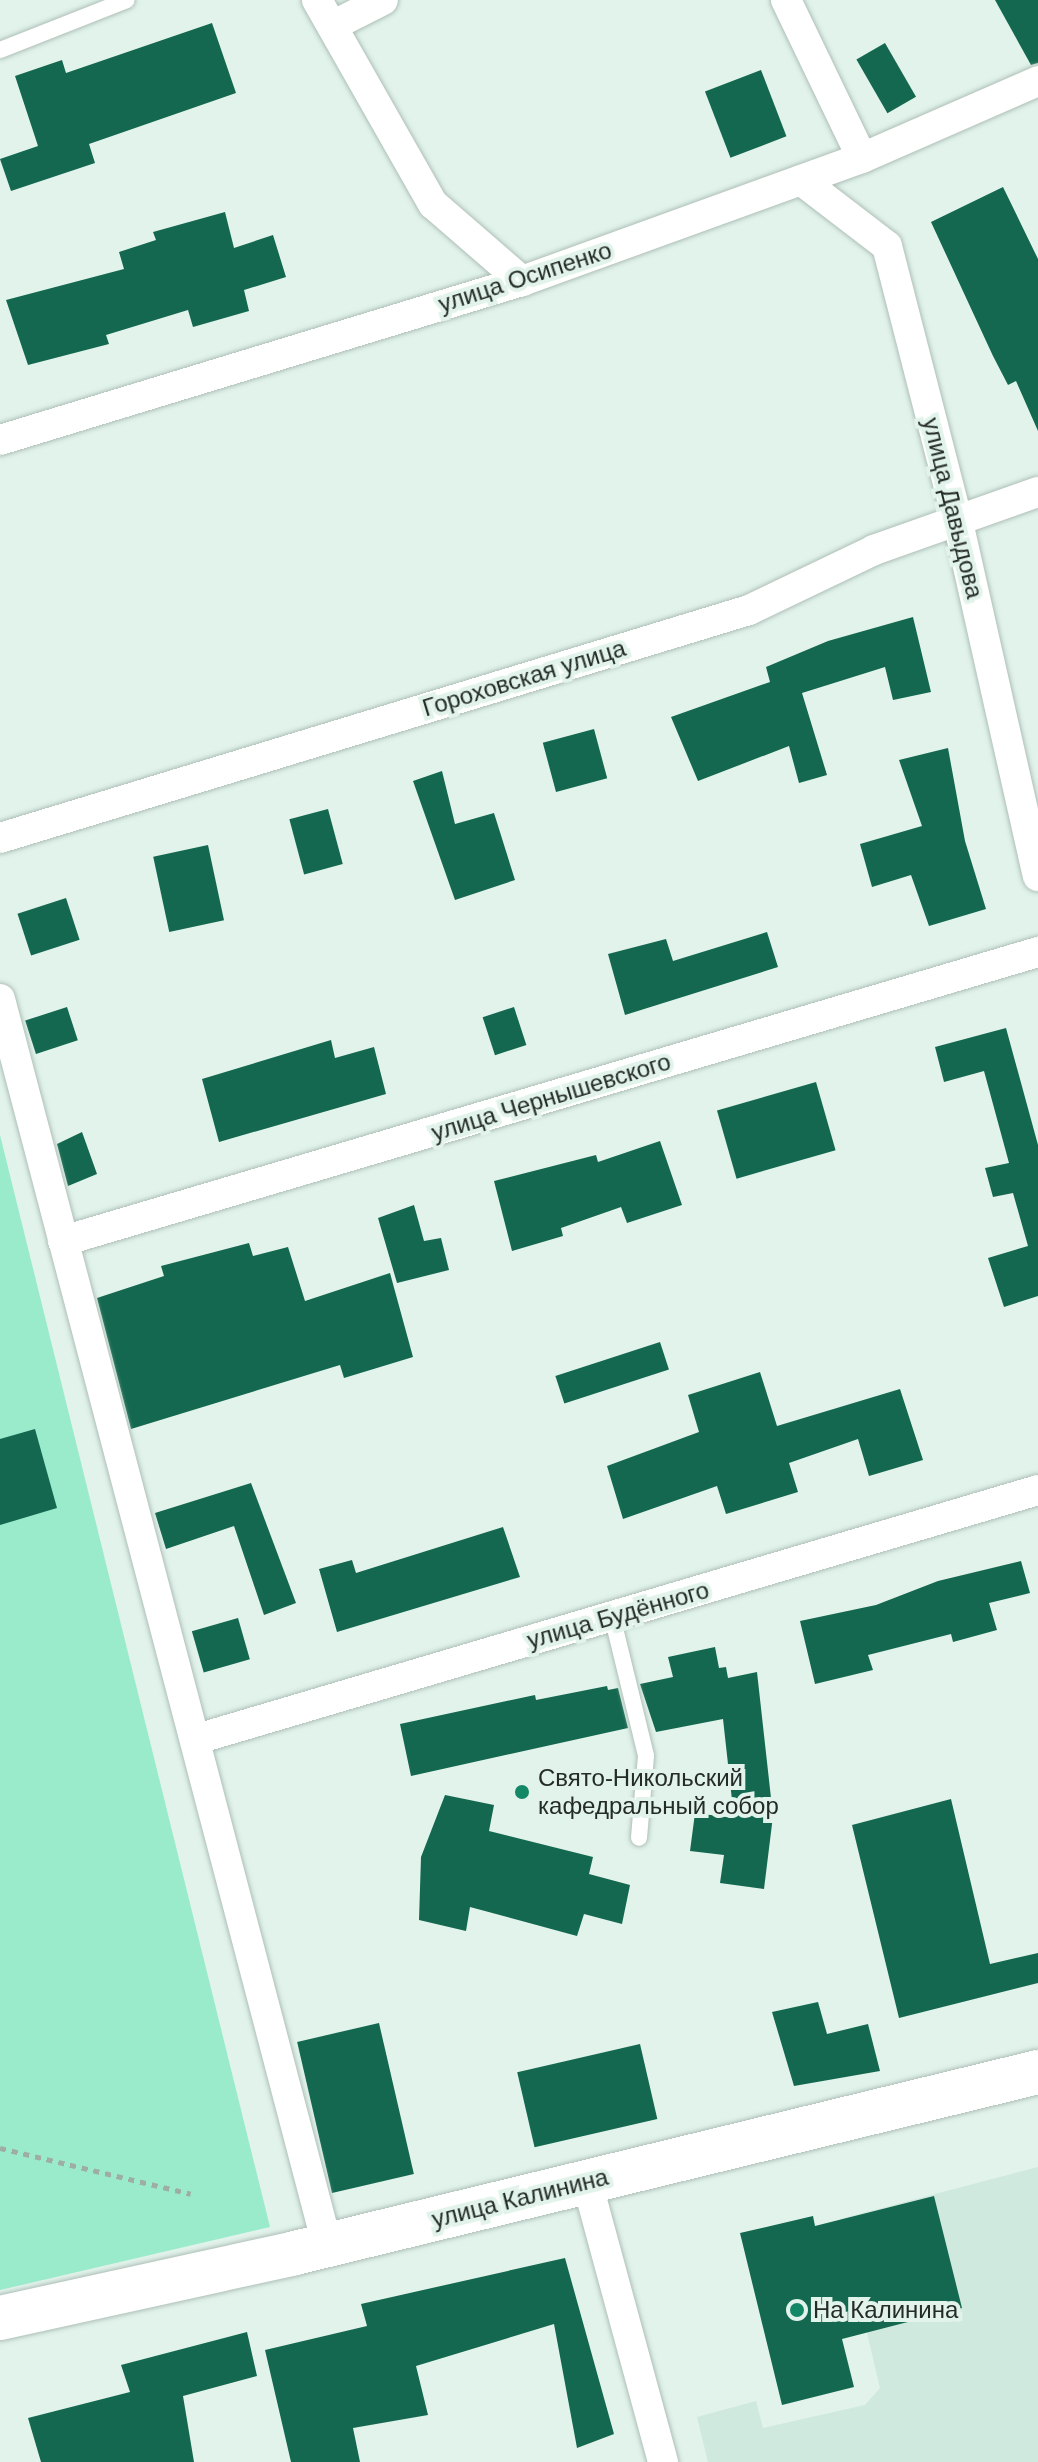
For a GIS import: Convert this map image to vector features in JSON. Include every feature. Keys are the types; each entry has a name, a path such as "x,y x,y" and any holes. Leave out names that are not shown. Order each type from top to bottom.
{"street":[{"path":"317,0 433,204 522,281"},
{"path":"332,26 383,0"},
{"path":"786,0 862,158"},
{"name":"улица Осипенко","path":"0,440 522,281 862,158 1038,81"},
{"name":"улица Давыдова","path":"801,180 887,246 958,522 1038,876"},
{"name":"Гороховская улица","path":"0,838 749,610 874,550 1038,492"},
{"name":"улица Чернышевского","path":"63,1241 1038,952"},
{"path":"0,999 197,1739 327,2245"},
{"name":"улица Будённого","path":"197,1739 1038,1490"},
{"name":"улица Калинина","path":"0,2318 327,2245 1038,2072"},
{"path":"587,2182 663,2462"}],"lane":[{"path":"0,50 127,0"},
{"path":"612,1616 646,1756 639,1838"}],"path":[{"path":"0,2148 191,2194"}],"shaded area":[{"path":"1038,2167 1038,2462 708,2462 697,2417 756,2401 763,2428 865,2405 880,2388 840,2219"}],"green space":[{"path":"0,1135 270,2227 0,2290"}],"building":[{"path":"995,0 1038,0 1038,63 1031,65"},
{"path":"212,23 236,93 89,144 95,163 11,191 0,159 38,146 15,76 62,60 66,73"},
{"path":"885,43 916,97 887,113 856,60"},
{"path":"761,70 786,136 730,158 705,92"},
{"path":"1003,187 1038,259 1038,431 1016,381 1008,385 993,356 931,222"},
{"path":"225,212 234,248 273,235 286,277 244,290 249,311 193,327 188,310 106,335 109,344 28,365 6,300 124,269 119,252 156,240 153,232"},
{"path":"913,617 931,692 893,700 885,667 802,693 827,775 799,783 789,746 698,781 671,717 770,682 766,667 828,641"},
{"path":"594,729 607,778 556,792 543,743"},
{"path":"948,748 965,841 986,909 929,926 911,875 872,887 860,844 922,826 899,760"},
{"path":"442,771 455,824 494,813 515,880 455,900 413,781"},
{"path":"328,809 343,864 304,874 289,819"},
{"path":"208,845 224,920 169,932 153,857"},
{"path":"66,898 80,940 31,956 17,914"},
{"path":"767,932 778,967 625,1015 608,954 666,939 673,961"},
{"path":"67,1007 78,1040 36,1054 25,1021"},
{"path":"514,1007 526,1045 495,1055 483,1017"},
{"path":"1006,1028 1038,1145 1038,1296 1004,1307 988,1258 1028,1246 1013,1193 993,1197 985,1168 1009,1163 984,1071 944,1082 935,1047"},
{"path":"331,1040 335,1058 374,1047 386,1094 219,1142 202,1079"},
{"path":"816,1082 836,1150 737,1179 717,1110"},
{"path":"82,1132 97,1174 68,1186 57,1144"},
{"path":"660,1141 682,1205 627,1223 621,1207 561,1228 563,1236 512,1251 494,1181 596,1155 598,1162"},
{"path":"414,1205 424,1241 441,1238 449,1270 397,1283 378,1218"},
{"path":"249,1243 253,1256 288,1247 305,1301 390,1273 413,1357 344,1378 340,1365 131,1429 97,1298 164,1276 161,1266"},
{"path":"660,1342 669,1370 564,1404 555,1376"},
{"path":"760,1372 777,1426 900,1389 923,1460 869,1476 858,1439 789,1463 798,1492 726,1514 717,1486 623,1519 607,1466 699,1432 688,1395"},
{"path":"35,1429 57,1508 0,1525 0,1439"},
{"path":"251,1483 296,1603 264,1615 234,1526 166,1549 155,1513"},
{"path":"503,1527 520,1577 337,1632 319,1569 352,1560 356,1573"},
{"path":"1021,1561 1030,1593 989,1603 997,1630 953,1642 951,1634 868,1655 873,1670 815,1684 800,1621 876,1605 938,1581"},
{"path":"238,1618 250,1659 204,1673 192,1631"},
{"path":"715,1647 719,1668 726,1667 728,1678 757,1672 773,1816 764,1889 720,1883 724,1855 690,1851 695,1813 734,1818 723,1719 656,1732 640,1684 673,1677 668,1657"},
{"path":"607,1686 608,1690 618,1688 628,1728 411,1776 400,1724 535,1695 536,1700"},
{"path":"445,1795 494,1805 489,1831 593,1857 589,1874 630,1885 622,1924 584,1914 577,1936 470,1907 466,1931 419,1920 421,1857"},
{"path":"951,1799 990,1964 1038,1953 1038,1983 899,2018 852,1825"},
{"path":"818,2002 827,2034 868,2024 880,2071 794,2086 772,2012"},
{"path":"379,2023 414,2174 332,2193 297,2042"},
{"path":"640,2044 657,2119 535,2147 517,2072"},
{"path":"934,2196 962,2308 842,2339 854,2387 782,2405 740,2233 813,2216 815,2226"},
{"path":"565,2258 614,2434 577,2448 554,2324 416,2366 428,2415 353,2428 360,2462 291,2462 265,2350 367,2326 361,2304"},
{"path":"247,2332 257,2376 183,2396 194,2462 41,2462 28,2418 130,2392 121,2365"}],"place":[{"name":"Свято-Никольский кафедральный собор","path":"522,1792"},
{"name":"На Калинина","path":"797,2310"}]}
